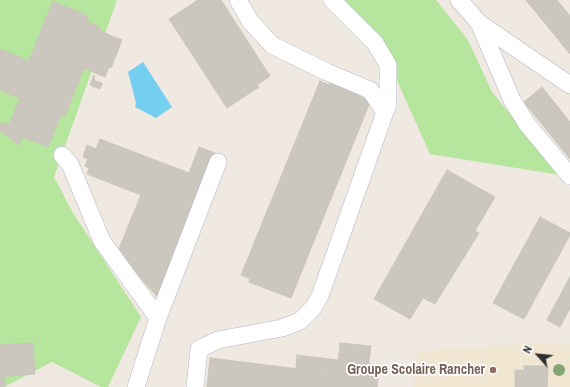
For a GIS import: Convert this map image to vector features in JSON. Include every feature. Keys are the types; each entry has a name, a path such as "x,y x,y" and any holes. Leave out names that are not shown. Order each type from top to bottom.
{"street":[{"path":"238,0 250,21 272,45 327,72 370,90 385,112"},
{"path":"195,387 199,349 218,340 282,328 300,321 313,308 320,296 388,105 388,66 375,43 332,0"},
{"path":"459,0 479,23 570,84"},
{"path":"479,23 512,100 527,124 570,176"},
{"path":"62,155 70,164 102,241 158,318"},
{"path":"136,387 158,318 218,162"}],"shaded area":[{"name":"Groupe Scolaire Rancher","path":"539,342 570,345 570,387 413,387 418,352"}],"green space":[{"path":"0,0 117,0 54,177 73,213 141,317 108,387 101,387 52,362 4,387 0,387"},
{"path":"340,0 436,0 468,40 492,92 560,175 430,154 399,85 385,46"}],"water":[{"path":"143,62 172,107 156,118 135,107 136,103 128,72"}],"building":[{"path":"198,0 221,0 270,76 257,85 259,87 227,108 169,19"},
{"path":"526,0 557,0 570,16 570,54"},
{"path":"53,1 88,16 86,21 100,27 99,30 107,34 105,39 113,43 105,65 109,67 105,77 84,68 65,116 61,115 48,147 22,137 19,145 0,131 2,122 9,125 20,98 0,90 0,49 29,61"},
{"path":"107,34 122,40 111,68 105,65 113,43 105,39"},
{"path":"94,75 95,81 102,83 100,89 90,85"},
{"path":"320,81 329,85 330,82 353,92 370,102 291,298 249,282 250,279 241,275"},
{"path":"542,87 570,122 570,159 524,102"},
{"path":"100,139 189,173 199,147 215,153 158,298 118,251 141,195 87,174 89,168 85,166 88,159 83,157 87,145 96,149"},
{"path":"447,170 495,197 475,231 479,233 435,304 423,298 410,319 374,299"},
{"path":"540,217 570,233 570,235 524,319 493,303"},
{"path":"570,277 570,308 560,327 547,320"},
{"path":"33,343 35,374 0,377 0,345"},
{"path":"340,343 371,346 367,377 337,374"},
{"path":"297,355 338,360 337,374 296,368"},
{"path":"210,358 378,379 377,387 207,387"},
{"path":"369,364 380,365 378,379 367,377"},
{"path":"524,366 548,366 547,387 515,387 515,370 524,371"},
{"path":"0,377 4,377 5,387 0,387"}],"place":[{"name":"Groupe Scolaire Rancher","path":"493,370"}]}
